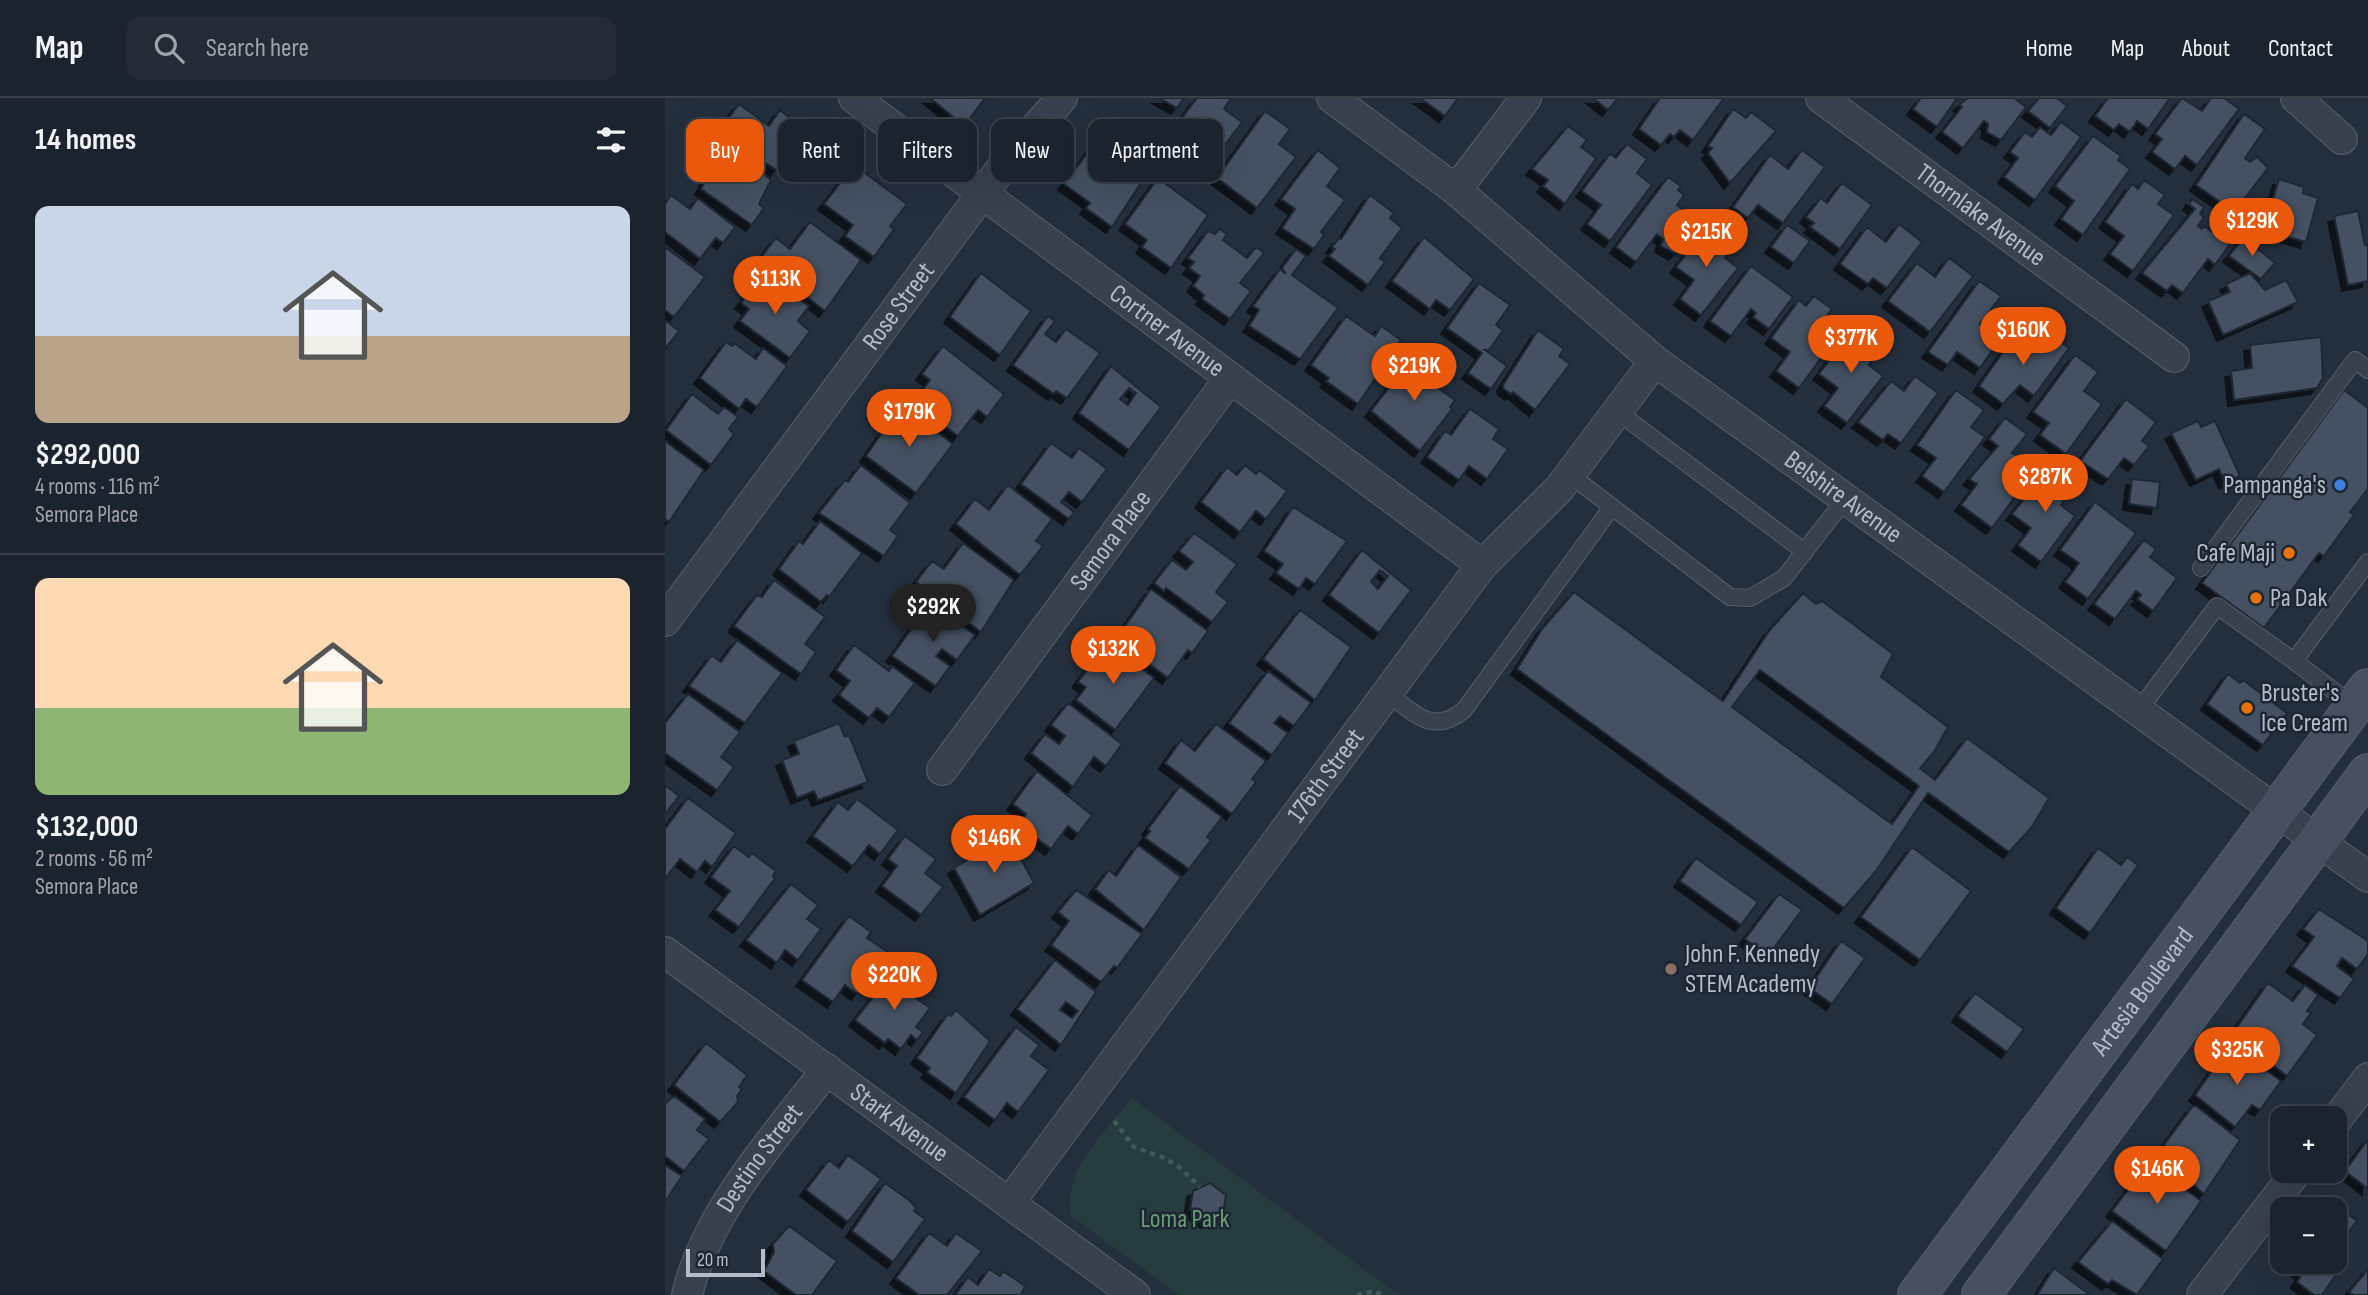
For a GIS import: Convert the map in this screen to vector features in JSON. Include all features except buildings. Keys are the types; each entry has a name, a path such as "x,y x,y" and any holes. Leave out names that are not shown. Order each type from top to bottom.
{"main road":[{"name":"Artesia Boulevard","path":"1917,1295 2361,697"},
{"name":"Artesia Boulevard","path":"1981,1295 2368,773"}],"street":[{"name":"Cortner Avenue","path":"853,98 1482,565"},
{"name":"Rose Street","path":"665,621 982,194 1017,148 1062,98"},
{"name":"Belshire Avenue","path":"1332,98 1456,190 1655,361 2368,877"},
{"path":"1456,190 1526,98"},
{"name":"Thornlake Avenue","path":"1821,98 2174,357"},
{"path":"2297,98 2342,139"},
{"name":"176th Street","path":"1009,1203 1482,565 1559,489 1655,361"},
{"name":"Semora Place","path":"942,770 1230,378"},
{"name":"Stark Avenue","path":"665,952 1135,1295"},
{"name":"Destino Street","path":"687,1295 692,1277 726,1204 827,1069"},
{"path":"2347,1106 2368,1078"},
{"path":"2208,1293 2288,1183"}],"lane":[{"path":"2201,568 2355,360 2368,370"},
{"path":"1618,412 1805,552"},
{"path":"1569,474 1730,597 1751,598 1769,590 1784,578 1846,498"},
{"path":"1387,693 1419,717 1431,722 1445,723 1455,717 1472,698 1612,507"},
{"path":"2294,662 2368,562"},
{"path":"2140,710 2217,606 2294,662 2361,697"}],"path":[{"path":"1114,1121 1134,1147 1178,1166 1200,1187"},
{"path":"1357,1295 1374,1291 1382,1295"}],"green space":[{"name":"Loma Park","path":"1132,1098 1399,1295 1179,1295 1071,1216 1070,1199 1079,1167 1098,1138"}],"place":[{"name":"Pampanga's","path":"2340,485"},
{"name":"Cafe Maji","path":"2289,553"},
{"name":"Pa Dak","path":"2256,598"},
{"name":"Bruster's Ice Cream","path":"2247,708"},
{"name":"John F. Kennedy STEM Academy","path":"1671,969"}]}
